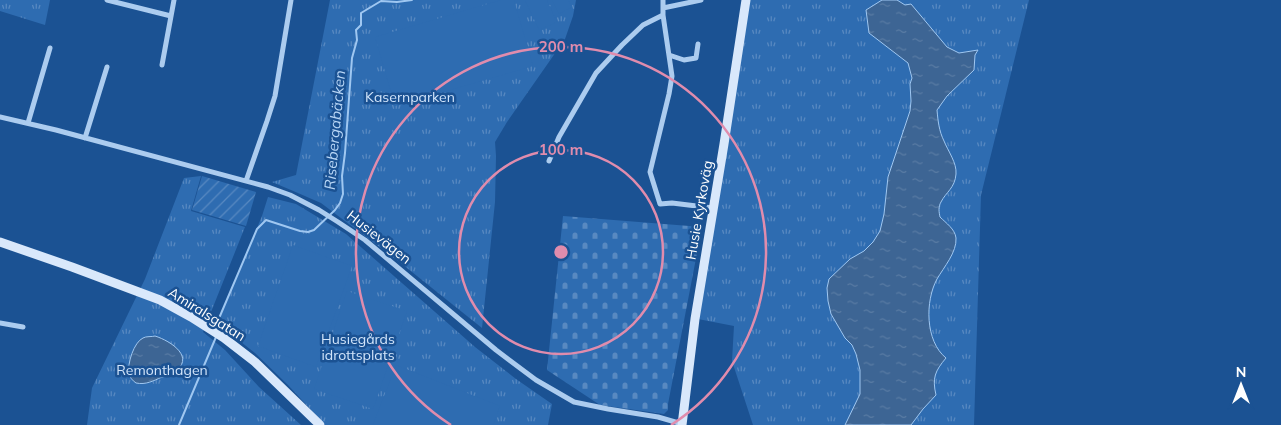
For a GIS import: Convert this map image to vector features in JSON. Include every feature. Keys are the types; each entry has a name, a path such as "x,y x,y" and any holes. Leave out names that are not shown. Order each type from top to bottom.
{"street":[{"path":"107,0 171,16"},
{"path":"162,64 174,0"},
{"path":"246,181 275,96 292,0"},
{"path":"663,0 672,76 650,172 660,204 672,202 713,208"},
{"path":"663,8 700,0"},
{"name":"Husie Kyrkoväg","path":"682,425 695,319 746,0"},
{"path":"550,161 559,137 596,73 643,25 664,15"},
{"path":"669,55 684,60 696,58 698,44"},
{"path":"28,123 50,48"},
{"path":"85,138 107,67"},
{"name":"Husievägen","path":"0,117 283,192 319,210 365,240 464,322 481,339 536,380 574,402 658,417 682,425"},
{"name":"Amiralsgatan","path":"0,242 160,300 202,324 255,362 320,425"},
{"path":"0,323 23,327"}],"green space":[{"path":"0,0 50,0 45,25 0,11"},
{"name":"Kasernparken","path":"330,0 576,0 565,39 495,142 495,202 482,328 321,203 272,182 296,175"},
{"path":"501,0 514,0 533,66 395,106 375,37"},
{"path":"525,0 547,0 557,22 539,30"},
{"path":"552,0 568,0 572,7 559,14"},
{"path":"749,0 1029,0 981,195 974,425 753,425 732,361 734,326 698,319"},
{"name":"Remonthagen","path":"201,176 191,211 245,227 203,332 225,350 259,387 301,425 87,425 92,388 145,279 184,178"},
{"path":"202,176 256,192 246,226 192,210"},
{"name":"Husiegårds idrottsplats","path":"268,197 296,204 346,234 475,347 552,404 548,425 325,425 255,353 217,323 262,216"},
{"path":"563,216 702,227 668,410 664,414 600,405 547,370"},
{"path":"293,245 352,266 316,367 258,346"},
{"path":"347,291 407,311 373,409 314,389"},
{"path":"396,365 500,406 493,425 373,425"}],"water":[{"path":"882,0 897,0 905,5 911,4 947,47 959,53 978,50 975,55 974,70 947,96 937,110 941,133 954,161 956,170 954,183 940,204 939,213 940,217 952,229 956,243 952,254 937,279 930,298 929,320 931,331 939,351 946,358 935,375 936,395 911,425 845,425 860,394 860,370 852,345 845,338 831,314 827,288 829,279 850,259 864,251 880,231 888,177 910,111 911,101 910,84 912,78 908,63 869,33 866,10"},
{"path":"155,336 174,346 182,356 183,362 171,374 146,383 136,383 131,379 129,373 132,354 140,340 144,337"}],"waterway":[{"name":"Risebergabäcken","path":"219,330 221,326 217,323 257,229 266,220 308,232 314,230 340,203 343,194 342,176 352,58 357,40 356,30 361,25 361,13 381,1 397,2 412,0"},
{"name":"Risebergabäcken","path":"179,425 216,337"}]}
